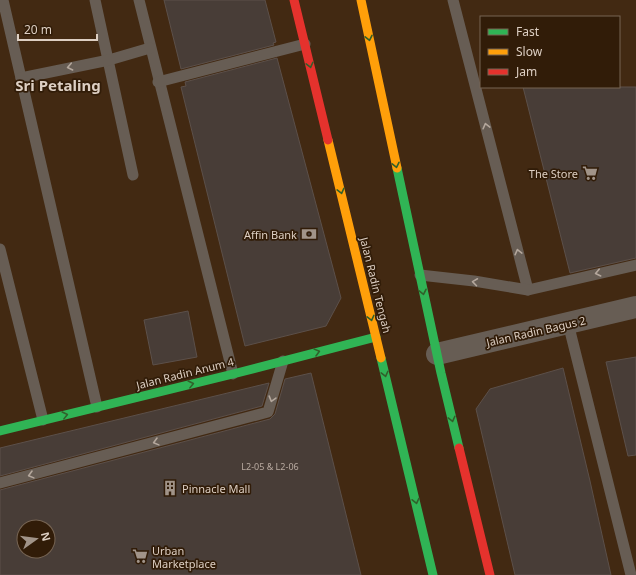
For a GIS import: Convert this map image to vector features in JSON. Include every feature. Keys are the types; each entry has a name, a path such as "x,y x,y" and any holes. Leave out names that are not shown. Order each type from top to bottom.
{"street":[{"name":"Jalan Radin Tengah","path":"294,0 434,575"},
{"path":"361,0 437,354 490,575"},
{"name":"Jalan Radin Bagus 2","path":"437,354 636,307"},
{"name":"Jalan Radin Anum 4","path":"0,431 233,374 376,337"}],"lane":[{"path":"3,0 97,407"},
{"path":"95,0 133,175"},
{"path":"139,0 158,82 233,374"},
{"path":"453,0 528,290"},
{"path":"158,82 305,44"},
{"path":"21,78 109,60 150,48"},
{"path":"0,249 43,420"},
{"path":"420,275 474,281 528,290 636,265"},
{"path":"568,323 631,575"},
{"path":"0,483 268,412 283,361"}],"shaded area":[{"path":"0,0 636,0 636,575 0,575"}],"building":[{"path":"164,0 265,0 276,42 273,43 274,45 181,69"},
{"path":"277,58 341,298 326,326 245,346 181,87 186,86 185,82"},
{"name":"The Store","path":"636,87 636,258 570,273 523,88"},
{"path":"188,311 197,357 153,365 144,320"},
{"path":"636,357 636,455 628,456 606,362"},
{"path":"563,368 611,575 515,575 476,409 490,389"},
{"name":"Pinnacle Mall","path":"311,373 361,575 0,575 0,490 270,419 275,414 285,379"},
{"path":"269,383 262,406 0,476 0,448"}],"traffic: fast":[{"path":"397,168 441,373 459,448"},
{"path":"0,431 233,374 376,337"},
{"path":"381,358 433,575"}],"traffic: slow":[{"path":"361,0 397,168"},
{"path":"328,140 381,358"}],"traffic: jam":[{"path":"294,0 328,140"},
{"path":"459,448 490,575"}],"place":[{"name":"The Store","path":"590,173"},
{"name":"Affin Bank","path":"309,234"},
{"name":"Pinnacle Mall","path":"170,488"},
{"name":"Urban Marketplace","path":"140,556"}],"district":[{"name":"Sri Petaling","path":"58,85"}]}
